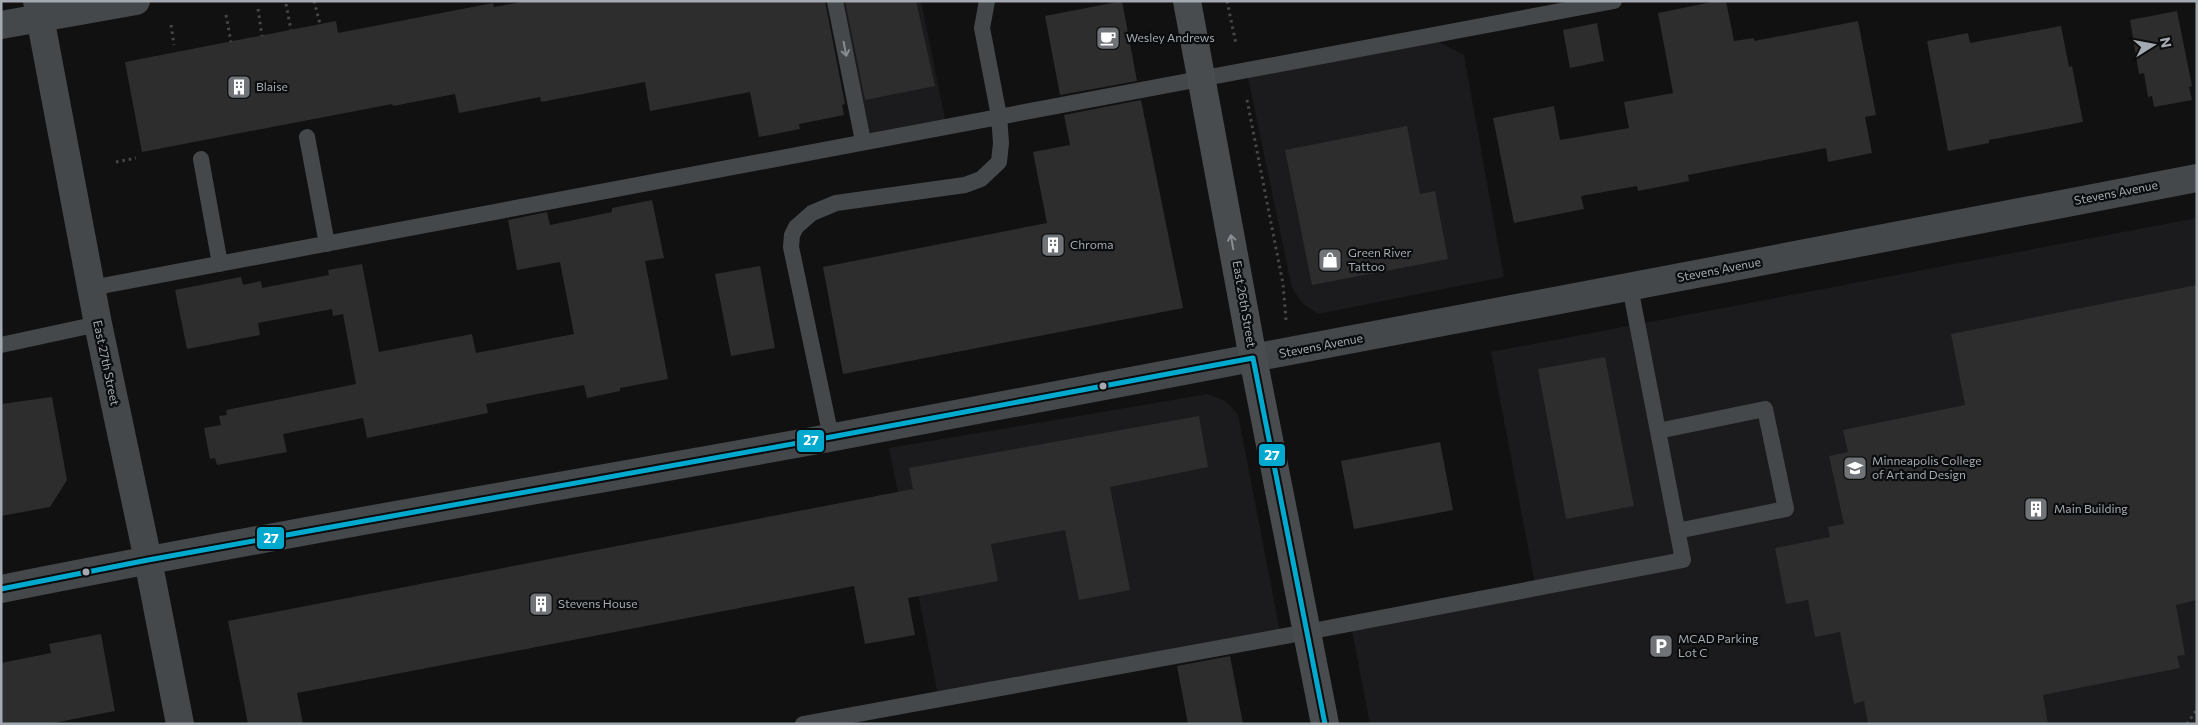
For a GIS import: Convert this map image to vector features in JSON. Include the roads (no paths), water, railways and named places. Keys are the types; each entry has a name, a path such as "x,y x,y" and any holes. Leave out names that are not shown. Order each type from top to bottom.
{"street":[{"path":"1,25 38,10 136,1"},
{"name":"East 26th Street","path":"1188,1 1254,358 1325,724"},
{"name":"East 27th Street","path":"38,10 98,324 148,560 180,724"},
{"name":"Stevens Avenue","path":"1,589 148,560 831,437 1254,358 2197,178"}],"lane":[{"path":"835,1 863,141"},
{"path":"831,437 791,248 792,235 796,227 812,212 836,203 965,185 981,179 998,162 1001,143 999,116 982,28 988,1"},
{"path":"91,288 1612,1"},
{"path":"308,137 327,244"},
{"path":"201,159 220,264"},
{"path":"803,724 1307,632 1683,560 1630,287"},
{"path":"1,345 98,324"},
{"path":"1658,430 1765,409 1786,509 1677,531"}],"place":[{"name":"Wesley Andrews","path":"1108,38"},
{"name":"Blaise","path":"239,87"},
{"name":"Chroma","path":"1053,245"},
{"name":"Green River Tattoo","path":"1330,260"},
{"name":"Minneapolis College of Art and Design","path":"1855,468"},
{"name":"Main Building","path":"2036,509"},
{"name":"Stevens House","path":"541,604"},
{"name":"MCAD Parking Lot C","path":"1661,646"}]}
